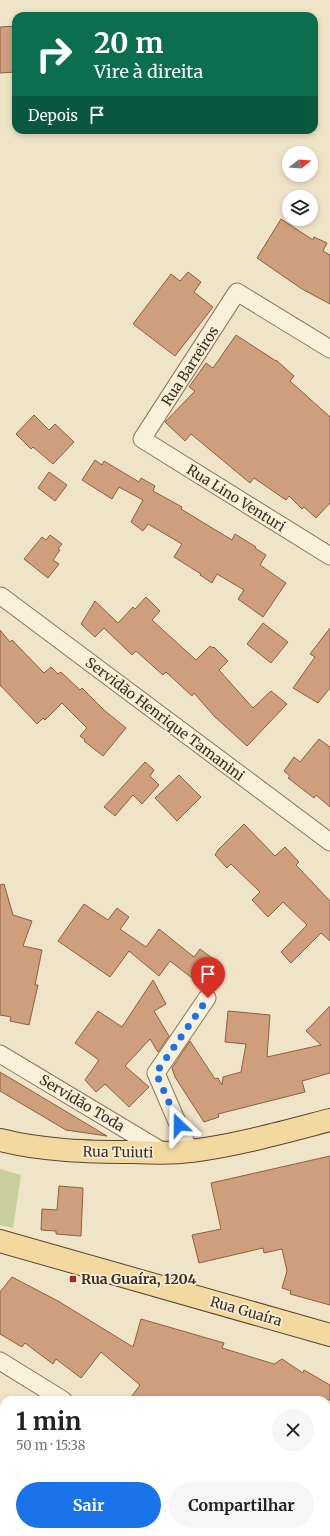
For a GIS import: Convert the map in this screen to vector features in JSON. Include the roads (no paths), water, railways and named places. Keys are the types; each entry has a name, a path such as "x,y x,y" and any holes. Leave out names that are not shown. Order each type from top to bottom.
{"main road":[{"name":"Rua Tuiuti","path":"0,1140 31,1146 104,1152 190,1152 250,1140 330,1120"},
{"name":"Rua Guaíra","path":"0,1241 330,1335"}],"street":[{"name":"Rua Barreiros","path":"142,439 237,292 330,349"},
{"name":"Rua Lino Venturi","path":"142,439 330,556"},
{"name":"Servidão Henrique Tamanini","path":"1,596 330,842"},
{"path":"190,1152 156,1073 208,998"},
{"name":"Servidão Toda","path":"0,1054 165,1153"},
{"path":"0,1361 57,1396"}],"place":[{"name":"Rua Guaíra, 1204","path":"73,1279"}]}
